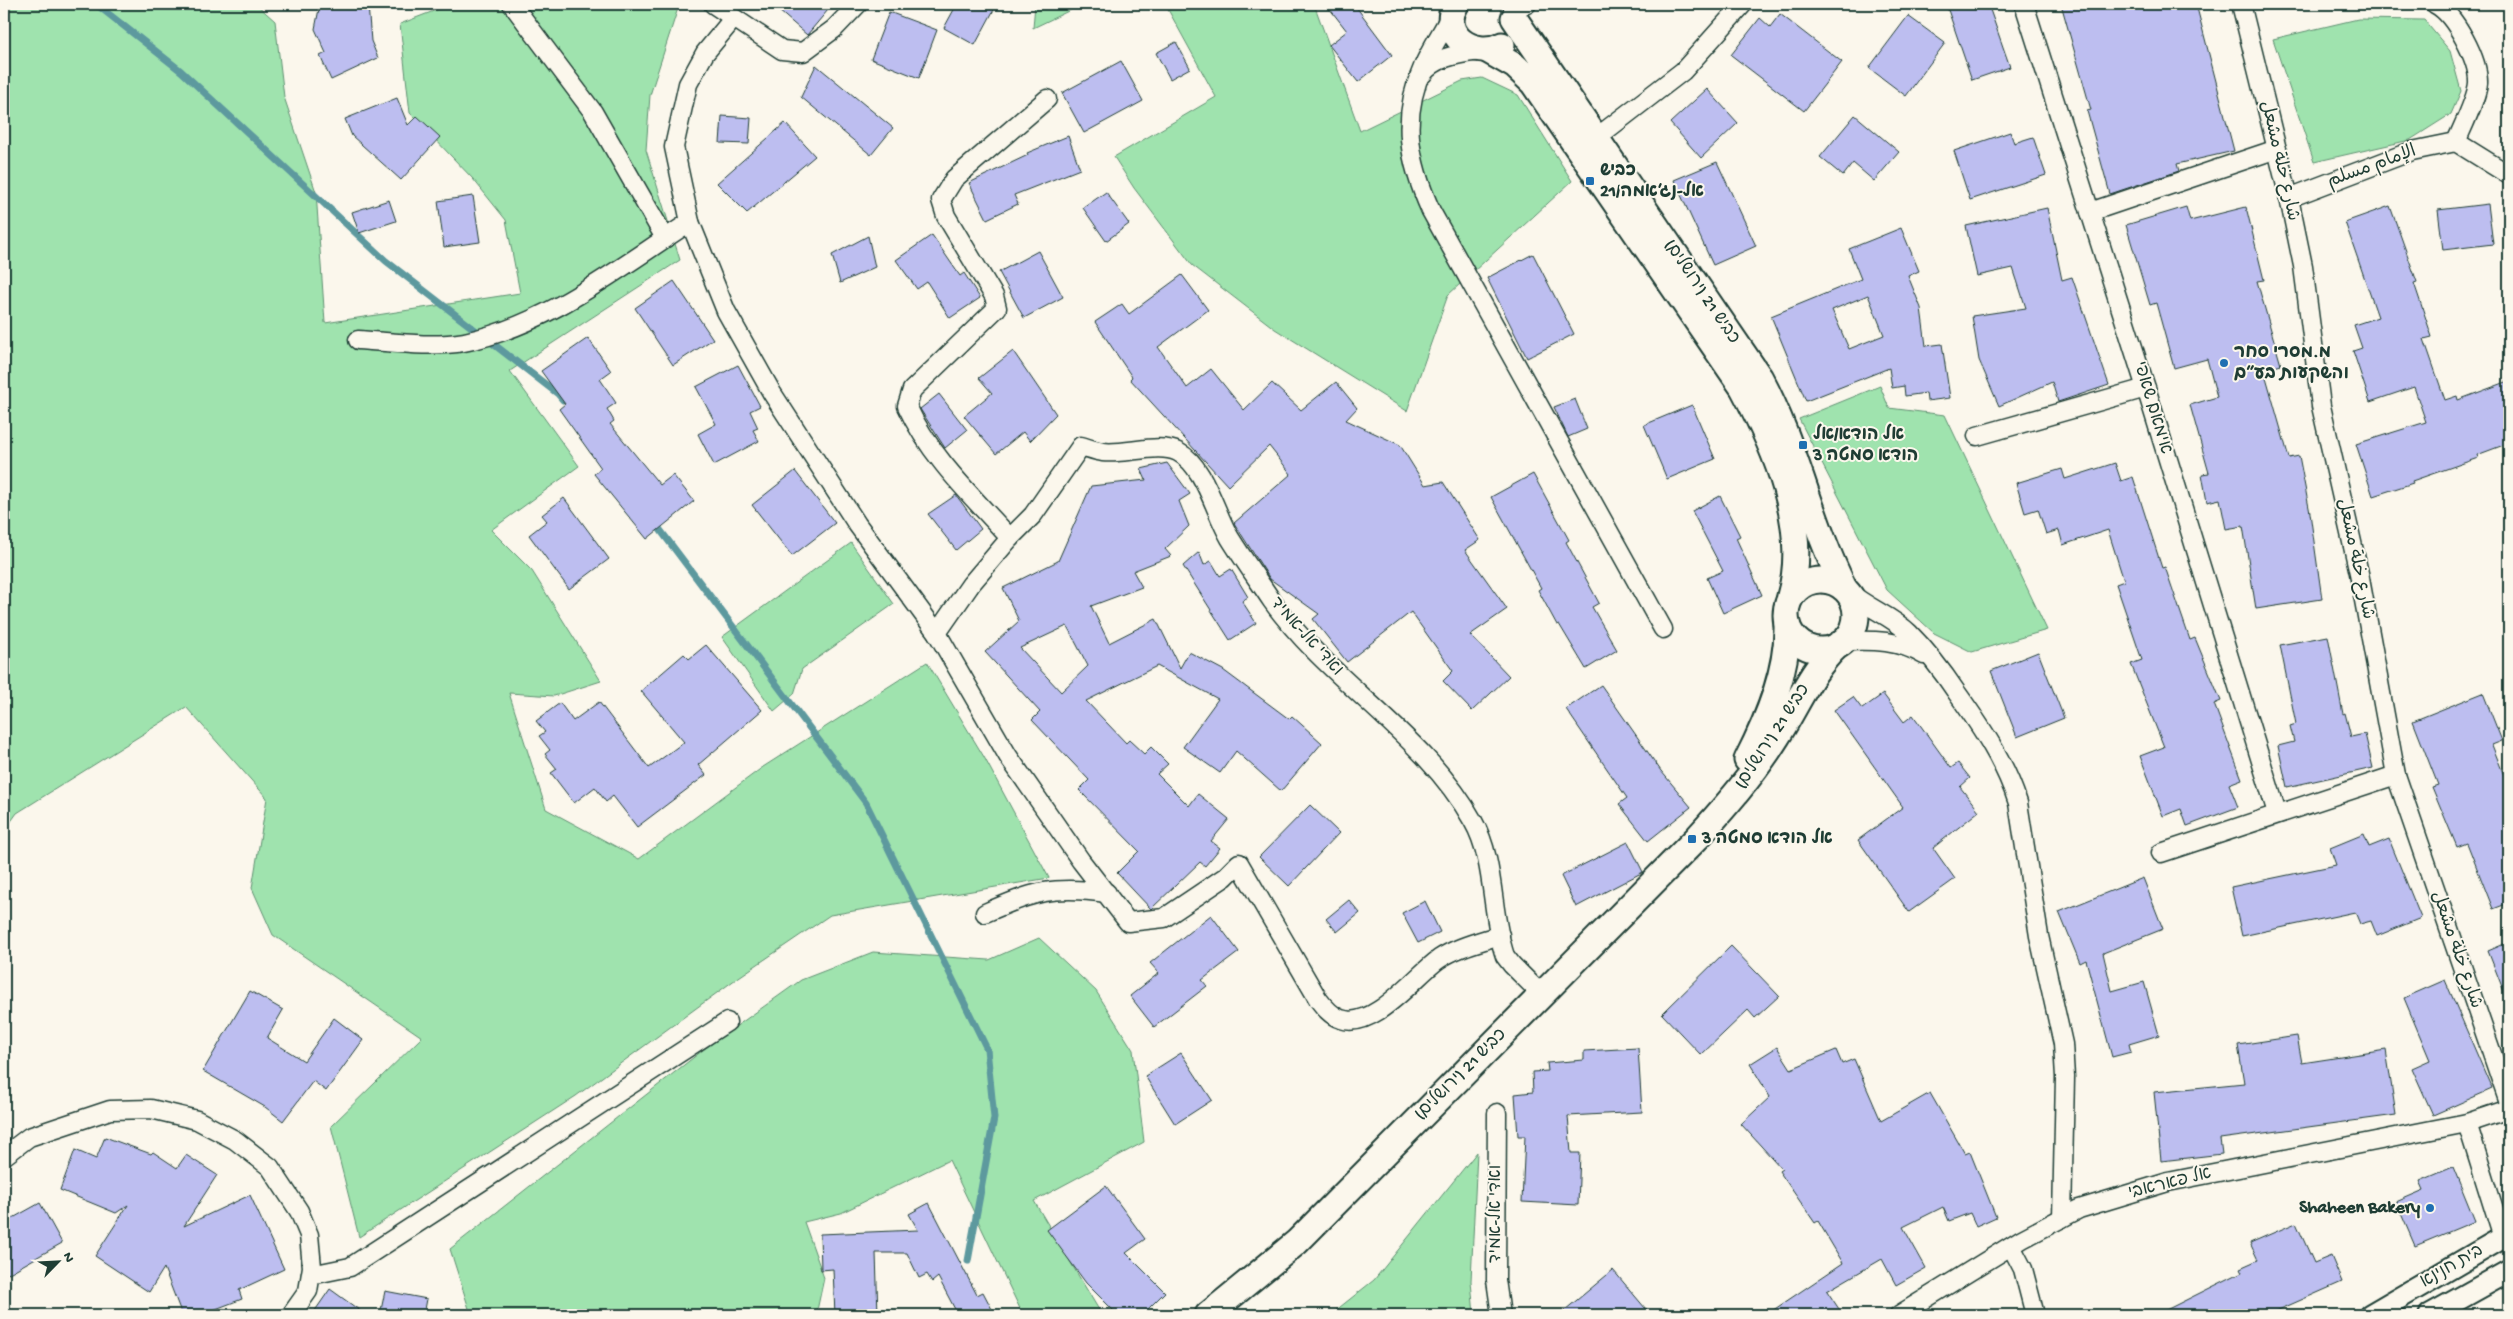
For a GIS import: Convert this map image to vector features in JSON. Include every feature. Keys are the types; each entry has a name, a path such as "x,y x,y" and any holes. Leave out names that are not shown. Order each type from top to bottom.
{"main road":[{"name":"כביש 21 (ירושלים)","path":"1453,7 1452,23 1458,37 1468,47 1484,50 1515,66 1533,82 1746,395 1775,459 1796,530 1797,562 1790,596"},
{"name":"כביש 21 (ירושלים)","path":"1516,8 1596,138 1760,378 1783,424 1815,521 1847,590"},
{"path":"1484,50 1493,49 1507,40 1514,27 1516,8"},
{"path":"1825,579 1838,583 1847,590 1856,605 1857,617 1854,630 1842,643 1830,650 1811,649 1800,644 1787,625 1787,605 1790,596 1800,586 1812,580 1825,579"},
{"name":"כביש 21 (ירושלים)","path":"1707,827 1735,782 1758,738 1788,646 1787,625"},
{"name":"כביש 21 (ירושלים)","path":"1208,1315 1297,1242 1707,827 1756,769 1818,668 1842,643"}],"street":[{"path":"512,4 593,112 665,238"},
{"path":"713,4 782,50 803,52 834,29 858,4"},
{"path":"1596,138 1684,71 1743,4"},
{"name":"אימאם שאפי","path":"2024,4 2146,388 2277,813"},
{"name":"شارع خلة مشعل","path":"2241,4 2278,149 2303,266 2321,406 2359,573 2396,775 2509,1103"},
{"path":"2435,4 2457,22 2472,58 2478,83 2456,142 2509,174"},
{"path":"1453,7 1422,67 1414,92 1409,119 1410,150 1415,172 1431,211 1663,629"},
{"path":"733,19 705,53 688,84 674,147 690,222 726,311 772,393 857,524 936,633 1008,756 1081,861 1128,922 1164,918 1225,878 1239,864 1318,999 1329,1012 1340,1020 1352,1021 1368,1017 1384,1006 1440,958 1500,935"},
{"path":"1414,92 1424,72 1438,61 1484,50"},
{"path":"936,633 971,584 1010,538 948,470 916,426 907,406 912,390 997,308 994,296 946,216 941,200 954,179 1047,99"},
{"name":"الإمام مسلم","path":"2289,198 2412,151 2456,142"},
{"path":"2090,212 2278,149"},
{"path":"358,340 436,343 463,342 511,329 551,311 690,222"},
{"path":"1977,436 2146,388"},
{"name":"ואדי אל-אמיד","path":"1010,538 1033,515 1081,446 1104,452 1161,449 1177,451 1189,459 1204,483 1229,536 1274,602 1314,651 1433,766 1464,805 1475,823 1483,847 1505,956 1512,966 1541,994"},
{"path":"1847,590 1862,603 1908,632 1944,674 1995,749 2008,773 2018,803 2044,966 2063,1044 2065,1076 2062,1218"},
{"path":"1842,643 1872,640 1902,644 1923,655 1944,674"},
{"path":"2161,853 2396,775"},
{"path":"985,913 1014,900 1046,890 1080,889 1107,893"},
{"path":"311,1276 350,1267 727,1022"},
{"name":"אל פאראבי","path":"1899,1315 2011,1246 2079,1209 2168,1182 2467,1123 2509,1108"},
{"path":"4,1156 29,1137 110,1110 151,1109 197,1120 236,1140 270,1166 299,1211 309,1235 311,1276 308,1291 291,1315"},
{"name":"ואדי אל-אמיד","path":"1496,1113 1496,1280 1501,1315"},
{"path":"2467,1123 2506,1236"},
{"name":"בית חנינא","path":"2370,1315 2506,1236"},
{"path":"2011,1246 2023,1270 2034,1315"},
{"name":"בית חנינא","path":"2430,1315 2509,1271"}],"green space":[{"path":"4,4 256,4 275,21 284,97 316,192 325,323 520,293 506,220 473,179 410,113 400,24 452,4 679,5 650,95 646,150 680,260 510,371 579,466 491,530 532,571 601,681 554,696 509,693 546,809 639,859 763,767 927,662 984,757 1049,878 830,915 736,979 576,1096 359,1237 331,1126 422,1037 273,935 252,888 267,798 186,707 17,813 4,831"},
{"path":"1035,4 1083,4 1033,28"},
{"path":"1165,4 1314,4 1360,131 1462,81 1482,78 1518,95 1572,181 1448,295 1407,411 1275,329 1192,265 1134,188 1114,157 1216,97"},
{"path":"2358,19 2424,20 2450,51 2461,91 2451,114 2410,140 2314,162 2273,39"},
{"path":"1880,386 1889,408 1945,415 2047,630 1972,652 1934,633 1887,590 1799,419"},
{"path":"851,543 894,604 802,669 794,694 774,711 722,637"},
{"path":"1039,938 1096,991 1133,1050 1144,1142 1034,1201 1102,1315 1023,1315 949,1160 841,1213 804,1222 824,1278 816,1315 471,1315 450,1249 703,1050 801,980 873,952 989,960"},
{"path":"1477,1152 1471,1281 1474,1315 1330,1315 1374,1280"}],"building":[{"path":"771,4 833,4 807,35"},
{"path":"957,4 997,4 975,45 944,28"},
{"path":"1326,4 1354,4 1392,55 1358,82 1329,45 1347,31"},
{"path":"1946,4 1988,4 2010,67 1972,80"},
{"path":"2061,4 2196,4 2234,151 2177,164 2179,171 2110,194 2087,111 2091,110"},
{"path":"368,5 371,41 378,58 331,80 320,56 326,53 315,29 319,9"},
{"path":"889,12 937,30 919,78 871,59"},
{"path":"1780,14 1842,62 1804,111 1731,55 1760,18 1770,27"},
{"path":"1908,16 1945,43 1906,96 1869,68"},
{"path":"1176,42 1190,68 1170,79 1156,53"},
{"path":"1121,61 1143,101 1084,133 1062,93"},
{"path":"816,65 893,128 871,155 801,97"},
{"path":"1707,89 1738,123 1701,158 1670,123"},
{"path":"397,98 408,125 417,116 440,137 401,180 352,136 345,119"},
{"path":"1855,115 1899,152 1874,181 1853,163 1843,176 1820,157"},
{"path":"722,116 751,118 749,144 720,143"},
{"path":"785,123 815,156 747,213 717,183"},
{"path":"2010,132 2014,143 2033,137 2046,175 1970,200 1954,151"},
{"path":"1068,136 1080,169 1014,195 1018,204 987,219 969,183 1028,155 1027,153"},
{"path":"1717,162 1756,246 1713,265 1674,180"},
{"path":"1106,192 1129,224 1106,241 1083,208"},
{"path":"473,196 480,242 444,247 438,201"},
{"path":"389,200 396,221 359,233 352,212"},
{"path":"2488,204 2493,244 2443,250 2438,210"},
{"path":"2390,206 2417,282 2414,283 2432,337 2424,339 2445,400 2457,396 2458,400 2509,381 2509,443 2477,455 2478,458 2373,496 2356,444 2426,422 2414,387 2370,402 2353,351 2362,348 2354,325 2378,317 2345,222"},
{"path":"2186,207 2190,221 2246,207 2264,280 2257,281 2281,365 2264,370 2289,458 2299,456 2310,513 2322,599 2256,609 2243,526 2226,529 2220,499 2207,502 2202,474 2209,473 2190,405 2217,397 2207,359 2174,368 2156,303 2150,305 2126,225"},
{"path":"2047,208 2062,280 2072,277 2109,385 2058,402 2052,382 1999,406 1979,360 1972,316 2026,308 2013,268 1977,276 1966,226"},
{"path":"1901,228 1919,271 1908,276 1921,308 1926,346 1942,344 1950,398 1927,401 1926,393 1905,396 1904,386 1892,388 1889,368 1806,401 1771,316 1861,279 1849,249","holes":["1868,295 1884,335 1849,349 1832,310"]},
{"path":"932,235 960,276 964,273 980,298 950,318 927,282 917,289 896,260"},
{"path":"868,236 875,267 840,283 832,255"},
{"path":"1038,251 1063,297 1024,318 999,272"},
{"path":"1533,254 1574,334 1527,358 1487,278"},
{"path":"1182,275 1208,310 1158,347 1187,388 1211,369 1244,410 1272,383 1301,410 1336,382 1357,408 1346,420 1400,445 1425,485 1443,482 1480,540 1465,550 1507,609 1470,635 1509,676 1472,711 1443,681 1453,671 1411,612 1347,662 1313,619 1319,614 1270,579 1234,523 1291,474 1269,446 1228,486 1130,379 1132,377 1095,322 1122,304 1129,314"},
{"path":"674,281 713,339 673,365 635,308"},
{"path":"588,338 611,371 600,379 616,403 607,409 614,421 610,424 660,485 673,475 694,501 647,539 594,474 601,468 559,409 565,404 541,371"},
{"path":"1013,351 1056,414 1030,441 1023,432 996,454 964,416 992,393 979,378"},
{"path":"738,365 760,406 750,411 758,428 753,430 759,441 714,465 698,434 716,424 696,387"},
{"path":"939,394 967,430 945,448 920,409"},
{"path":"1575,399 1587,429 1568,437 1554,407"},
{"path":"1692,405 1715,459 1667,479 1644,425"},
{"path":"1167,463 1190,494 1179,501 1189,526 1165,549 1171,556 1133,571 1142,587 1091,606 1109,643 1156,619 1180,668 1189,652 1223,670 1289,719 1292,716 1322,743 1281,791 1236,751 1220,773 1183,747 1218,699 1157,666 1086,701 1126,743 1129,740 1144,754 1151,747 1168,764 1157,774 1189,806 1198,794 1229,819 1211,841 1220,848 1205,866 1200,862 1151,909 1117,873 1139,851 1079,790 1089,780 1032,720 1040,712 985,652 1019,621 1003,588 1058,561 1091,486 1146,480 1141,469","holes":["1067,626 1088,666 1061,692 1020,648"]},
{"path":"2115,463 2121,481 2133,477 2162,568 2165,567 2190,640 2195,638 2221,701 2214,704 2242,779 2229,784 2238,807 2187,826 2181,809 2163,816 2140,756 2164,747 2131,664 2142,660 2116,584 2124,581 2108,530 2063,545 2059,530 2046,534 2038,509 2025,513 2016,483 2062,469 2065,479"},
{"path":"795,471 835,523 792,556 752,505"},
{"path":"1533,474 1569,540 1566,542 1599,603 1592,607 1617,650 1586,669 1559,624 1557,625 1538,590 1541,588 1491,497"},
{"path":"956,495 981,529 956,550 928,514"},
{"path":"1720,496 1740,536 1736,538 1762,595 1723,613 1707,578 1723,571 1692,511"},
{"path":"564,498 609,559 569,589 529,535 547,521 542,515"},
{"path":"1199,552 1204,565 1211,561 1220,576 1231,569 1248,597 1242,601 1256,623 1230,640 1183,566"},
{"path":"2328,636 2343,714 2345,713 2351,737 2365,734 2373,768 2287,787 2278,746 2294,742 2290,726 2296,724 2280,645"},
{"path":"706,645 762,710 698,765 706,775 637,827 613,796 606,802 595,787 574,803 551,773 557,769 545,754 550,750 539,736 545,732 536,721 560,703 573,721 599,702 649,768 684,742 641,691 684,654 689,659"},
{"path":"2038,652 2064,718 2017,737 1991,671"},
{"path":"1601,685 1661,771 1691,807 1648,841 1619,804 1627,798 1566,709"},
{"path":"2483,693 2502,741 2492,745 2509,788 2509,903 2493,909 2467,843 2457,847 2432,787 2438,785 2413,721"},
{"path":"1883,694 1904,722 1913,715 1951,768 1958,763 1970,778 1960,787 1979,811 1933,848 1955,879 1909,912 1858,840 1903,807 1834,710 1853,697 1862,709"},
{"path":"1310,805 1339,833 1289,886 1259,857"},
{"path":"2364,834 2369,847 2389,839 2421,918 2377,936 2371,921 2360,924 2355,912 2242,936 2231,887 2336,865 2330,848"},
{"path":"1628,842 1643,872 1576,907 1561,876"},
{"path":"2143,878 2163,929 2103,953 2112,991 2144,982 2159,1035 2129,1044 2131,1052 2112,1057 2086,960 2080,963 2059,912"},
{"path":"1349,900 1360,913 1337,932 1326,919"},
{"path":"1425,901 1440,932 1418,943 1402,913"},
{"path":"1211,915 1239,952 1202,980 1207,986 1154,1027 1130,996 1159,973 1150,963"},
{"path":"2509,942 2509,1002 2508,1002 2488,951"},
{"path":"1731,946 1779,996 1755,1018 1748,1010 1701,1055 1662,1014"},
{"path":"2445,980 2492,1089 2433,1115 2412,1068 2430,1060 2404,998"},
{"path":"250,991 283,1010 267,1038 304,1061 334,1018 363,1040 326,1091 313,1081 283,1121 265,1107 203,1071"},
{"path":"2297,1036 2302,1063 2386,1050 2396,1115 2220,1139 2222,1154 2161,1161 2154,1092 2244,1083 2238,1045"},
{"path":"1777,1047 1791,1069 1836,1050 1842,1064 1854,1059 1881,1121 1930,1093 1965,1154 1970,1152 1996,1217 1976,1226 1970,1213 1949,1221 1943,1207 1903,1227 1926,1268 1896,1285 1882,1259 1827,1291 1843,1315 1766,1315 1843,1263 1818,1221 1815,1223 1779,1171 1782,1169 1741,1124 1770,1097 1750,1064"},
{"path":"1638,1048 1642,1112 1568,1116 1571,1153 1580,1153 1578,1205 1522,1202 1525,1136 1518,1136 1515,1094 1533,1092 1532,1072 1548,1071 1547,1063 1584,1060 1584,1051"},
{"path":"1181,1053 1212,1100 1175,1124 1145,1076"},
{"path":"105,1137 151,1154 153,1152 177,1168 186,1155 217,1175 184,1226 250,1195 284,1269 239,1290 242,1299 200,1315 182,1315 164,1268 149,1292 95,1256 128,1205 116,1213 60,1190 75,1150 96,1159"},
{"path":"2453,1167 2475,1221 2415,1246 2396,1202 2424,1190 2420,1181"},
{"path":"1106,1186 1145,1239 1126,1253 1165,1292 1142,1315 1118,1315 1086,1283 1047,1230"},
{"path":"40,1203 62,1243 4,1276 4,1223"},
{"path":"929,1203 977,1295 983,1292 995,1315 958,1315 938,1277 932,1282 927,1274 919,1278 907,1253 876,1253 878,1315 835,1315 833,1269 821,1270 820,1234 918,1230 909,1214"},
{"path":"2296,1223 2314,1263 2331,1256 2342,1282 2267,1315 2156,1315 2242,1272 2240,1268 2258,1260 2250,1243"},
{"path":"1613,1270 1651,1315 1559,1315"},
{"path":"330,1289 366,1315 312,1315"},
{"path":"385,1291 427,1299 424,1315 380,1315"}],"waterway":[{"path":"96,4 181,71 386,261 558,394 563,400"},
{"path":"655,523 866,803 987,1049 994,1118 968,1261"}],"place":[{"name":"כביש 21/אל-נג׳אמה","path":"1590,181"},
{"name":"מ.מסרי סחר והשקעות בע״ם","path":"2224,363"},
{"name":"אל הודא/אל הודא סמטה 3","path":"1803,445"},
{"name":"אל הודא סמטה 3","path":"1692,839"},
{"name":"Shaheen Bakery","path":"2430,1208"}]}
